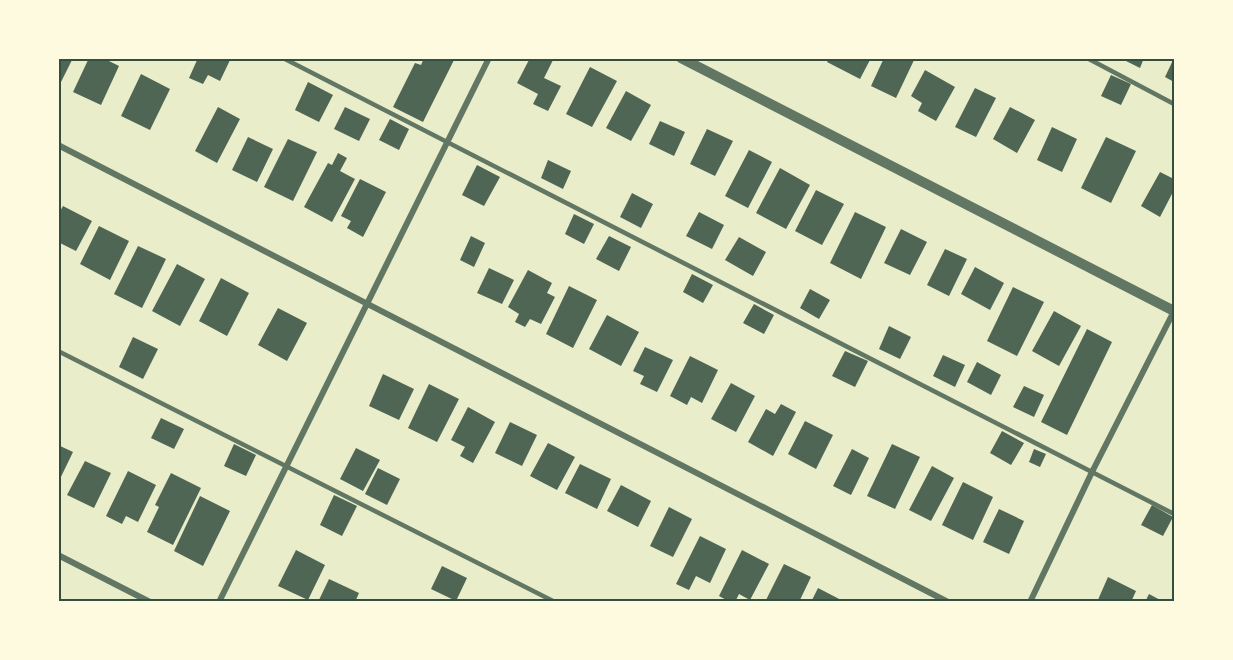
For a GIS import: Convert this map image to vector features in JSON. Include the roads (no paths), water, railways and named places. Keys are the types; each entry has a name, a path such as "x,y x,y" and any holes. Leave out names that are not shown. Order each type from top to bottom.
{"street":[{"path":"219,602 489,58"},
{"path":"681,58 1174,311 1092,472 1030,602"},
{"path":"58,145 948,602"},
{"path":"58,555 150,602"}],"lane":[{"path":"283,58 1174,514"},
{"path":"1087,58 1174,104"},
{"path":"58,351 555,602"}]}
